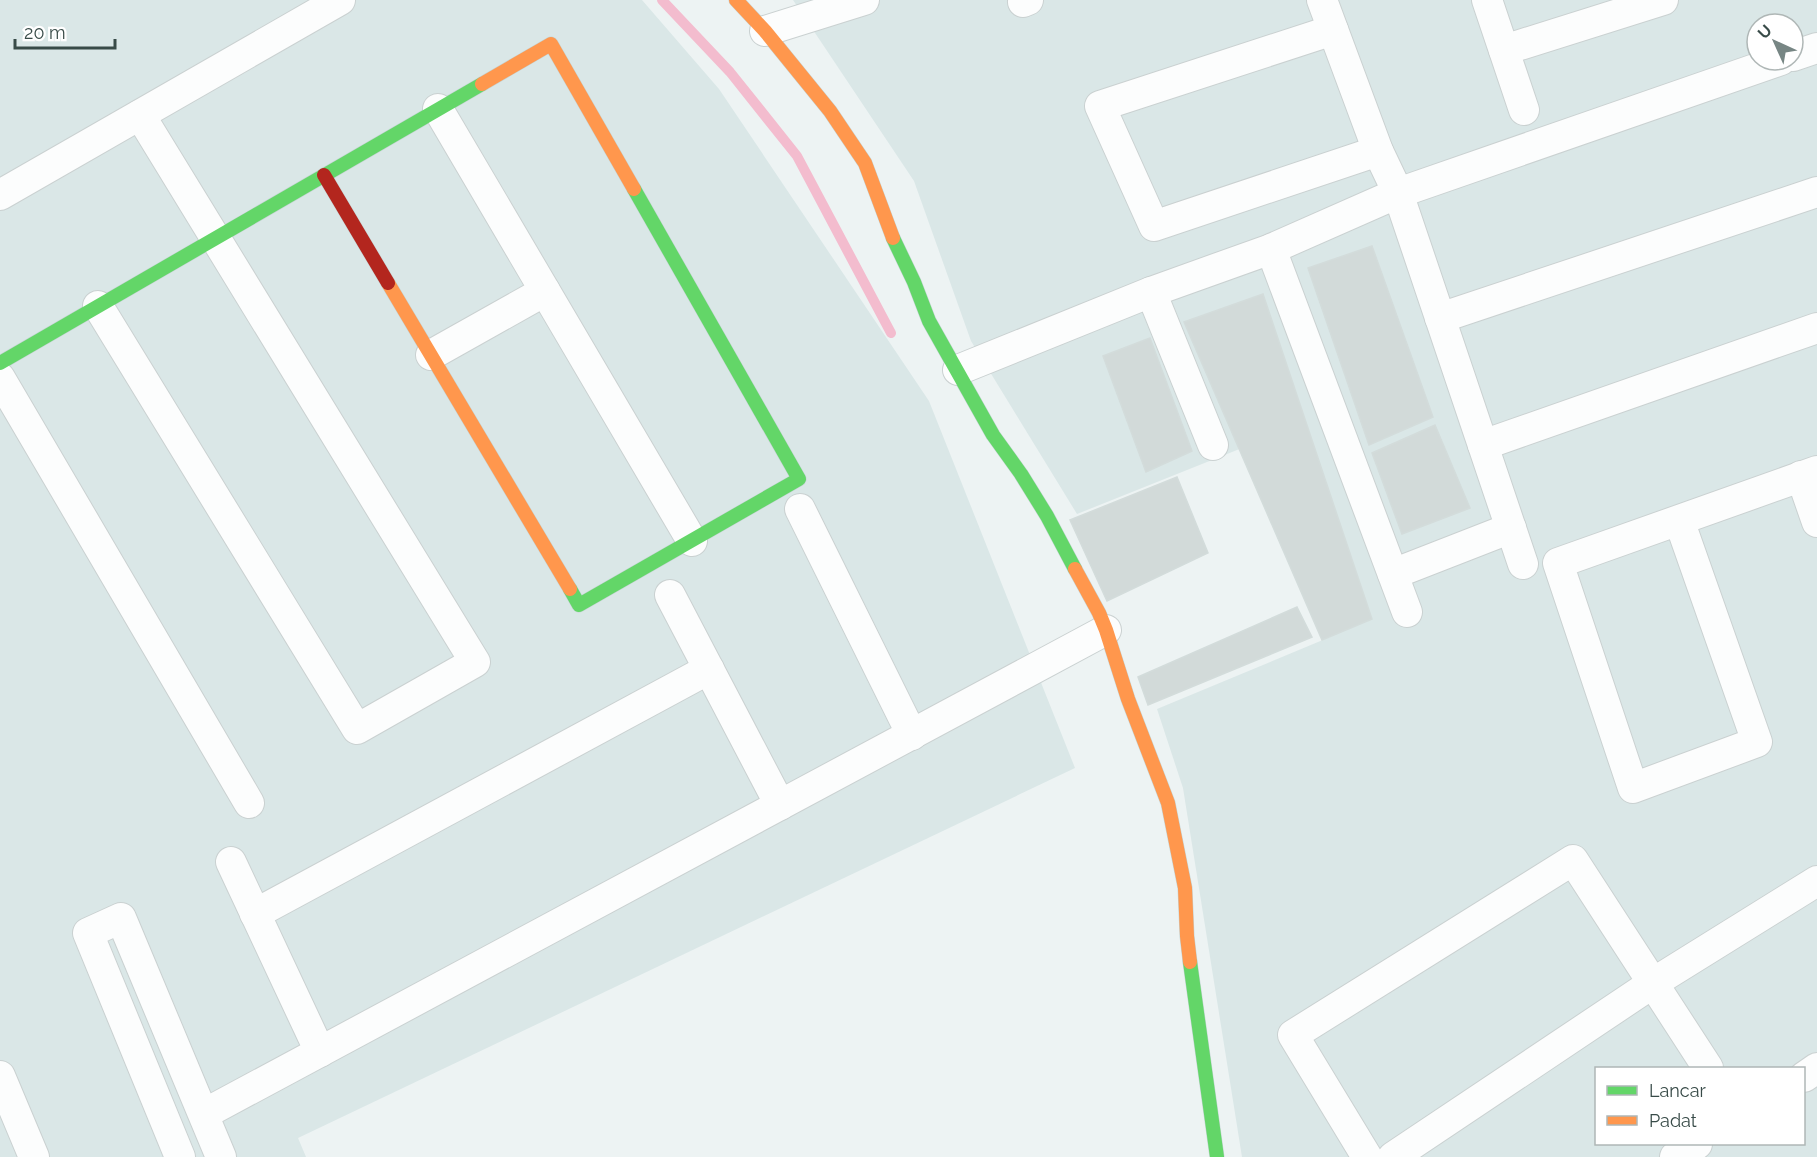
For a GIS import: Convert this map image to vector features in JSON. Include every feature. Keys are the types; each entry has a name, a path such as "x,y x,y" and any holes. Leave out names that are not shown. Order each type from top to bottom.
{"street":[{"path":"0,195 340,0"},
{"path":"736,0 765,31 830,111 865,163 898,251 914,282 929,321 993,435 1047,516 1106,630 1128,699 1168,803 1178,847 1185,888 1187,936 1196,1013 1217,1157"},
{"path":"765,31 864,0"},
{"path":"1322,0 1378,151 1398,193 1523,564"},
{"path":"1487,0 1524,110"},
{"path":"1504,50 1663,0"},
{"path":"1333,30 1100,106 1154,226 1378,151"},
{"path":"0,363 215,238 438,109 551,44 799,479 579,605 324,175"},
{"path":"958,370 1151,292 1271,249 1398,193 1746,72"},
{"path":"438,109 692,541"},
{"path":"98,306 357,729 475,662 140,115"},
{"path":"1440,318 1817,192"},
{"path":"1271,249 1407,612"},
{"path":"431,355 545,291"},
{"path":"1151,292 1213,445"},
{"path":"1483,445 1817,328"},
{"path":"0,378 249,802"},
{"path":"1679,520 1757,742 1633,788 1558,563 1679,520 1809,474 1817,522"},
{"path":"800,509 912,735"},
{"path":"1393,574 1511,528"},
{"path":"670,596 780,806"},
{"path":"204,1114 1106,630"},
{"path":"255,914 709,669"},
{"path":"1367,1157 1293,1035 1573,860 1707,1067"},
{"path":"231,862 320,1052"},
{"path":"1393,1157 1653,983 1817,881"},
{"path":"180,1157 88,933 121,918 221,1157"},
{"path":"0,1076 8,1118 34,1157"},
{"path":"1675,1157 1693,1145"}],"shaded area":[{"path":"0,0 642,0 719,89 929,401 1075,768 298,1138 306,1157 0,1157"},
{"path":"793,0 1817,0 1817,1157 1242,1157 1183,788 1157,709 1330,637 1262,440 1077,514 971,341 914,181"}],"building":[{"path":"1372,246 1433,417 1369,445 1308,268"},
{"path":"1263,294 1372,619 1322,640 1184,322"},
{"path":"1150,338 1192,451 1146,472 1103,356"},
{"path":"1435,425 1470,508 1402,534 1372,453"},
{"path":"1177,477 1208,553 1107,601 1070,520"},
{"path":"1297,607 1312,637 1148,705 1138,677"}],"waterway":[{"path":"662,0 730,72 797,156 891,333"}],"traffic: fast":[{"path":"0,363 482,84"},
{"path":"570,589 579,605 799,479 634,189"},
{"path":"893,238 929,321 993,435 1047,516 1075,569"},
{"path":"1190,962 1217,1157"}],"traffic: slow":[{"path":"736,0 765,31 830,111 865,163 893,238"},
{"path":"482,84 551,44 634,189"},
{"path":"388,283 570,589"},
{"path":"1075,569 1106,630 1128,699 1168,803 1185,888 1190,962"}],"traffic: jam":[{"path":"324,175 388,283"}]}
